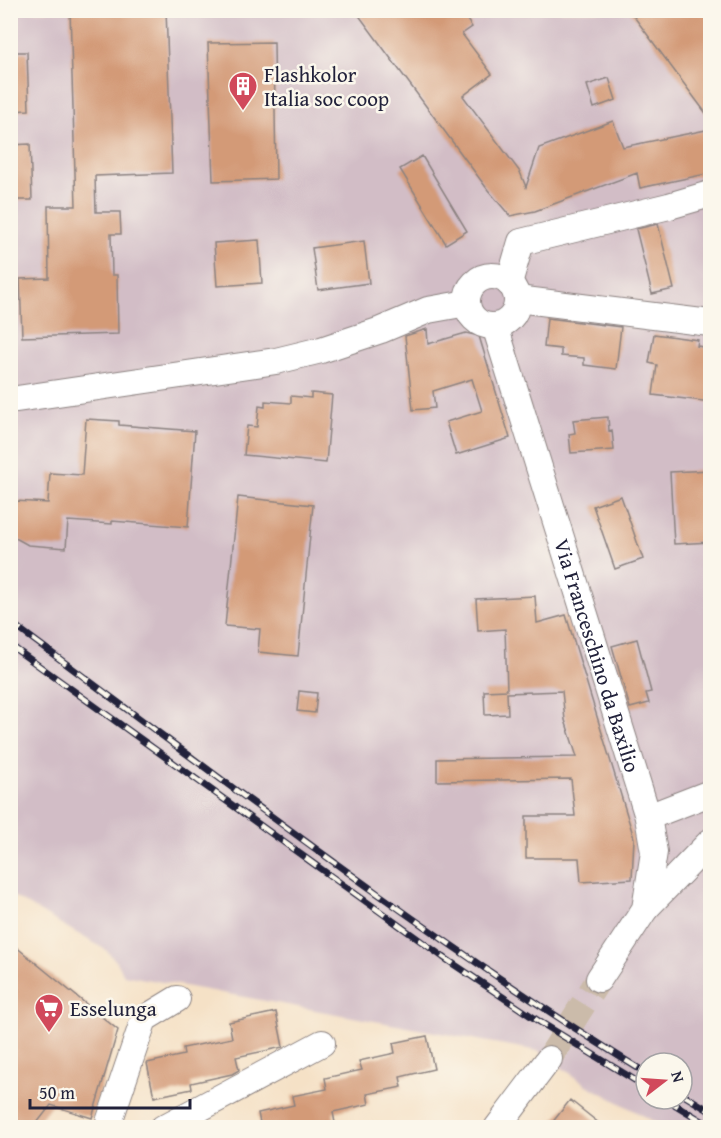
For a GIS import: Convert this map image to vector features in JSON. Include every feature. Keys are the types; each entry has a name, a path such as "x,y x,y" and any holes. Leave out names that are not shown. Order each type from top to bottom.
{"street":[{"path":"711,194 521,242 513,291 515,310 509,320 495,326 477,322 466,303 468,291 474,282 484,276 495,276 506,280 513,291 711,322"},
{"path":"10,400 276,361 331,347 381,330 428,310 466,303"},
{"name":"Via Franceschino da Baxilio","path":"495,326 648,817 654,852 645,909 599,979"},
{"path":"648,817 711,793"},
{"path":"645,909 711,842"},
{"path":"107,1128 144,1019 177,999"},
{"path":"163,1128 322,1043"},
{"path":"497,1128 549,1059"}],"shaded area":[{"path":"11,11 710,11 710,1127 664,1127 635,1111 694,1111 694,1051 634,1051 634,1111 587,1085 538,1051 124,975 117,962 106,950 11,895"}],"building":[{"path":"70,10 166,10 172,173 95,176 96,212 120,212 121,234 111,234 112,275 117,275 118,334 22,337 20,279 49,278 48,206 76,206"},
{"path":"355,10 460,10 472,27 462,34 492,74 463,96 520,172 526,187 539,148 613,121 623,147 711,129 711,173 640,188 637,173 535,211 510,216 488,190"},
{"path":"629,10 711,10 711,120"},
{"name":"Flashkolor Italia soc coop","path":"274,42 276,179 213,181 208,43"},
{"path":"10,52 27,52 29,110 10,111"},
{"path":"609,78 616,100 594,108 587,85"},
{"path":"30,144 32,200 10,200 10,145"},
{"path":"422,156 467,231 446,244 400,169"},
{"path":"658,224 674,289 652,294 636,229"},
{"path":"259,240 262,283 217,286 214,243"},
{"path":"364,241 369,283 318,290 312,248"},
{"path":"547,318 621,327 616,369 584,365 584,358 561,356 561,349 544,347"},
{"path":"427,329 428,344 466,333 479,336 510,438 456,455 446,422 482,411 472,379 433,391 435,408 413,410 405,336"},
{"path":"654,334 698,340 697,346 711,348 711,402 653,395 657,365 649,363"},
{"path":"311,393 332,395 326,463 244,455 247,426 257,427 259,406 265,407 265,401 291,403 291,396 311,398"},
{"path":"608,417 614,450 571,453 569,434 575,433 573,420"},
{"path":"86,419 119,421 119,425 195,431 188,527 112,521 112,524 68,521 66,548 28,545 12,536 15,501 48,503 50,473 82,475"},
{"path":"711,470 711,542 674,544 670,472"},
{"path":"621,496 643,559 615,569 593,506"},
{"path":"238,497 313,505 298,656 258,652 260,629 225,626"},
{"path":"535,596 537,623 566,615 634,838 632,879 581,882 579,858 526,858 526,816 575,816 571,779 437,781 437,759 577,757 565,720 562,691 507,693 508,714 485,715 484,691 507,690 505,629 478,631 476,599"},
{"path":"637,639 651,692 646,693 649,703 630,708 612,646"},
{"path":"299,691 317,693 315,713 297,711"},
{"name":"Esselunga","path":"10,942 118,1030 92,1118 51,1105 33,1128 10,1128"},
{"path":"276,1012 283,1047 236,1057 239,1070 232,1074 191,1083 192,1089 154,1097 147,1063 184,1055 183,1048 232,1038 229,1022"},
{"path":"427,1036 434,1069 400,1077 402,1087 367,1094 369,1104 333,1112 335,1123 312,1128 261,1128 258,1113 294,1105 292,1096 327,1089 325,1078 362,1070 359,1061 395,1053 393,1043"},
{"path":"570,1100 605,1128 548,1128"}],"tunnel":[{"path":"549,1059 599,979"}],"railway":[{"path":"10,622 324,855 483,967 634,1065"},
{"path":"10,645 443,957 540,1022 634,1080"},
{"path":"694,1101 710,1111"},
{"path":"686,1111 710,1126"}],"place":[{"name":"Flashkolor Italia soc coop","path":"243,112"},
{"name":"Esselunga","path":"49,1034"}]}
